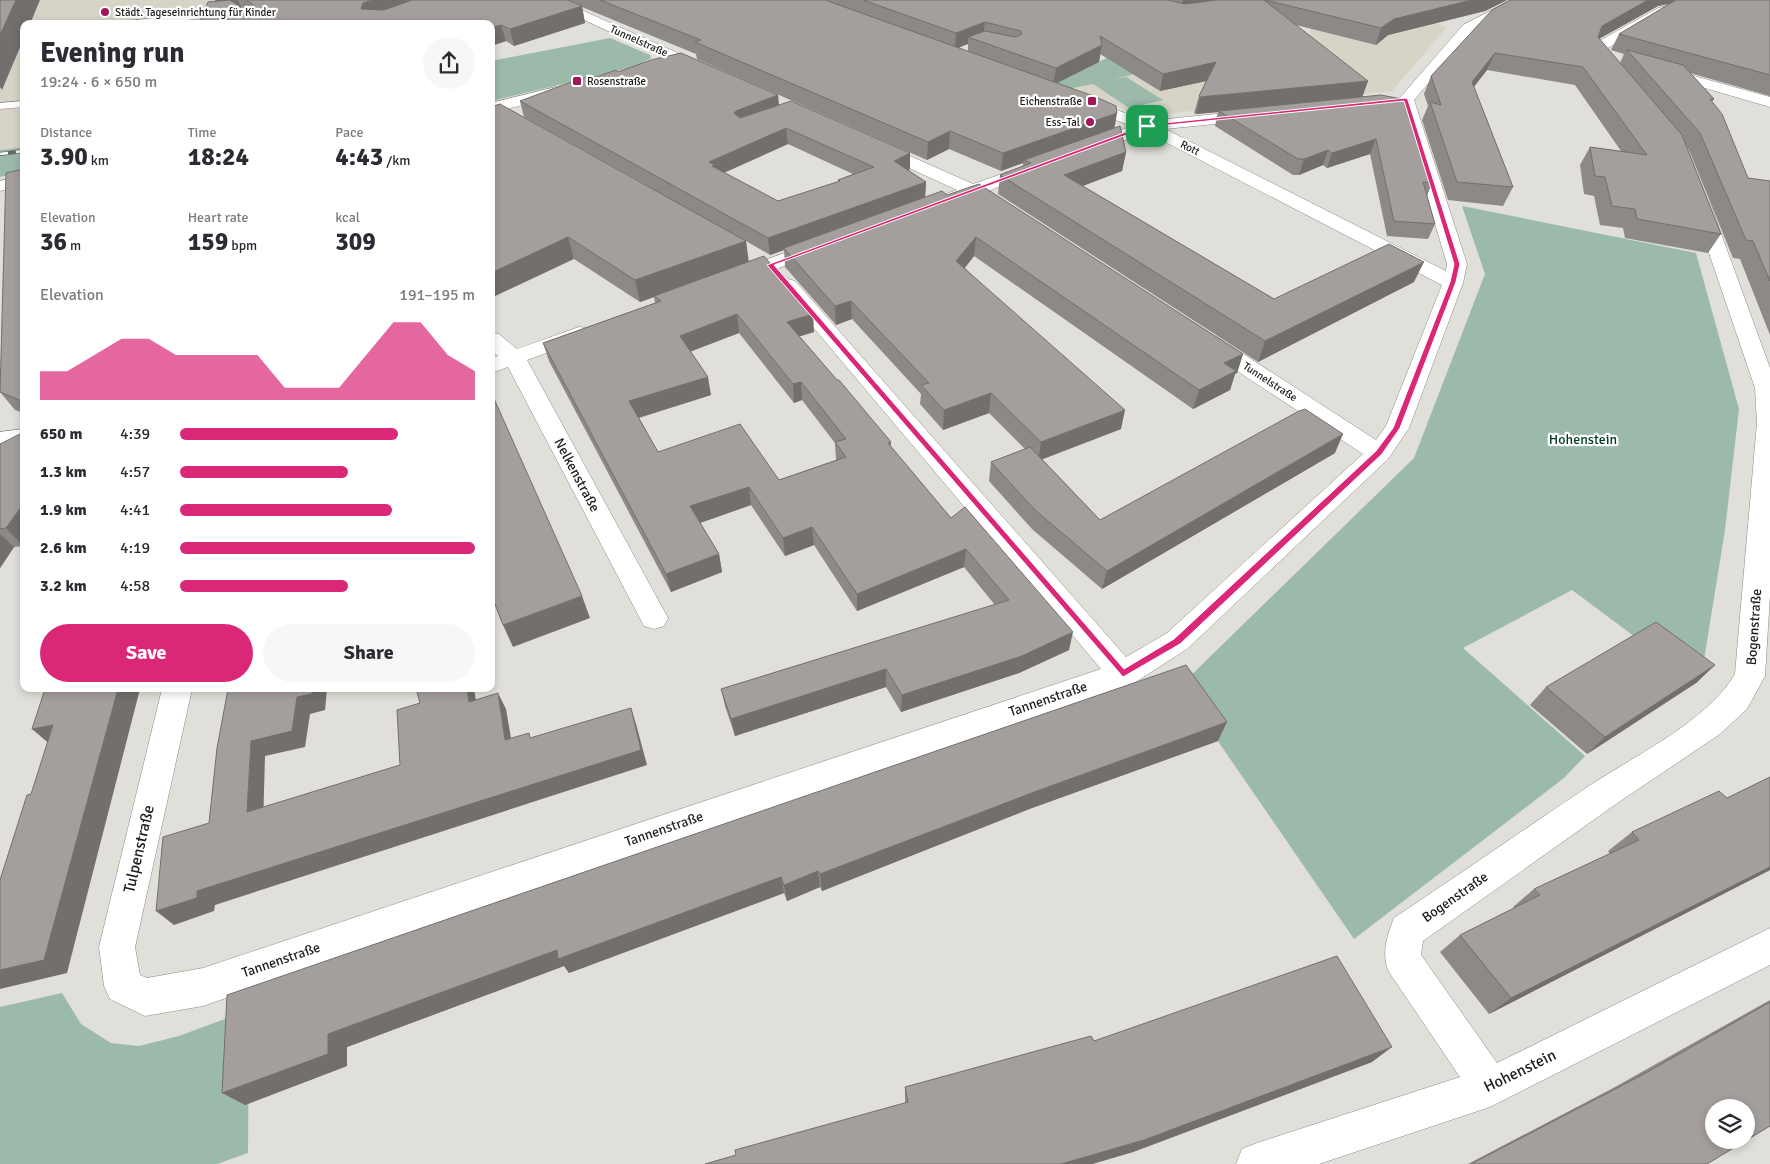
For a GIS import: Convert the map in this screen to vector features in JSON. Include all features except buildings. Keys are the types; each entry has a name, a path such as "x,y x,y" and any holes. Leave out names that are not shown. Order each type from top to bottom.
{"street":[{"name":"Tunnelstraße","path":"548,0 718,76"},
{"name":"Tannenstraße","path":"145,997 204,986 1123,674 1177,641 1379,453 1397,428 1453,282 1457,264 1396,101 1468,28 1521,0"},
{"path":"1598,53 1599,47 1663,11 1715,0"},
{"path":"1598,53 1627,61"},
{"path":"1598,53 1631,91"},
{"path":"655,68 684,61"},
{"path":"1646,66 1770,102"},
{"path":"495,107 569,89"},
{"name":"Rott","path":"1065,97 1147,126 1453,282"},
{"path":"495,110 518,122"},
{"path":"929,207 1147,126 1271,113"},
{"path":"858,138 975,190 1000,206"},
{"name":"Bogenstraße","path":"1490,1087 1402,959 1407,931 1604,794 1709,725 1736,700 1750,676 1769,423 1766,388 1692,180"},
{"path":"0,186 20,181"},
{"path":"715,284 836,241"},
{"path":"744,250 770,265 1123,674"},
{"path":"495,364 596,327"},
{"name":"Tunnelstraße","path":"1196,334 1379,453"},
{"name":"Nelkenstraße","path":"495,342 514,357 654,618"},
{"path":"0,440 20,438"},
{"name":"Tulpenstraße","path":"145,997 123,986 117,947 176,692"},
{"name":"Hohenstein","path":"1257,1164 1490,1087 1770,946"}],"lane":[{"path":"161,20 240,11 254,20"},
{"path":"185,17 189,20"},
{"path":"0,106 20,104"}],"shaded area":[{"path":"0,0 262,0 300,20 20,20 20,148 0,150"},
{"path":"1311,8 1410,16 1447,27 1392,91 1143,116 1068,89 1310,34"}],"green space":[{"path":"610,38 650,55 651,58 634,67 495,100 495,60"},
{"path":"1135,44 1192,60 1114,79 1126,77 1163,100 1129,108 1093,84 1068,89 1054,84"},
{"path":"20,148 20,172 0,177 0,150"},
{"name":"Hohenstein","path":"1462,206 1696,253 1739,409 1725,530 1702,672 1697,683 1572,590 1463,648 1585,756 1564,778 1354,939 1180,686 1414,458 1485,274"},
{"path":"62,993 81,1024 111,1043 139,1046 179,1036 249,1010 248,1153 217,1164 0,1164 0,1007"}],"railway":[{"path":"0,154 20,152"}],"place":[{"name":"Städt. Tageseinrichtung für Kinder","path":"105,12"},
{"name":"Rosenstraße","path":"577,81"},
{"name":"Eichenstraße","path":"1092,101"},
{"name":"Ess–Tal","path":"1090,122"}],"route":[{"path":"1406,100 1445,220 1457,264 1453,282 1397,428 1379,453 1177,641 1123,674 770,265 1147,126 1406,100"}]}
